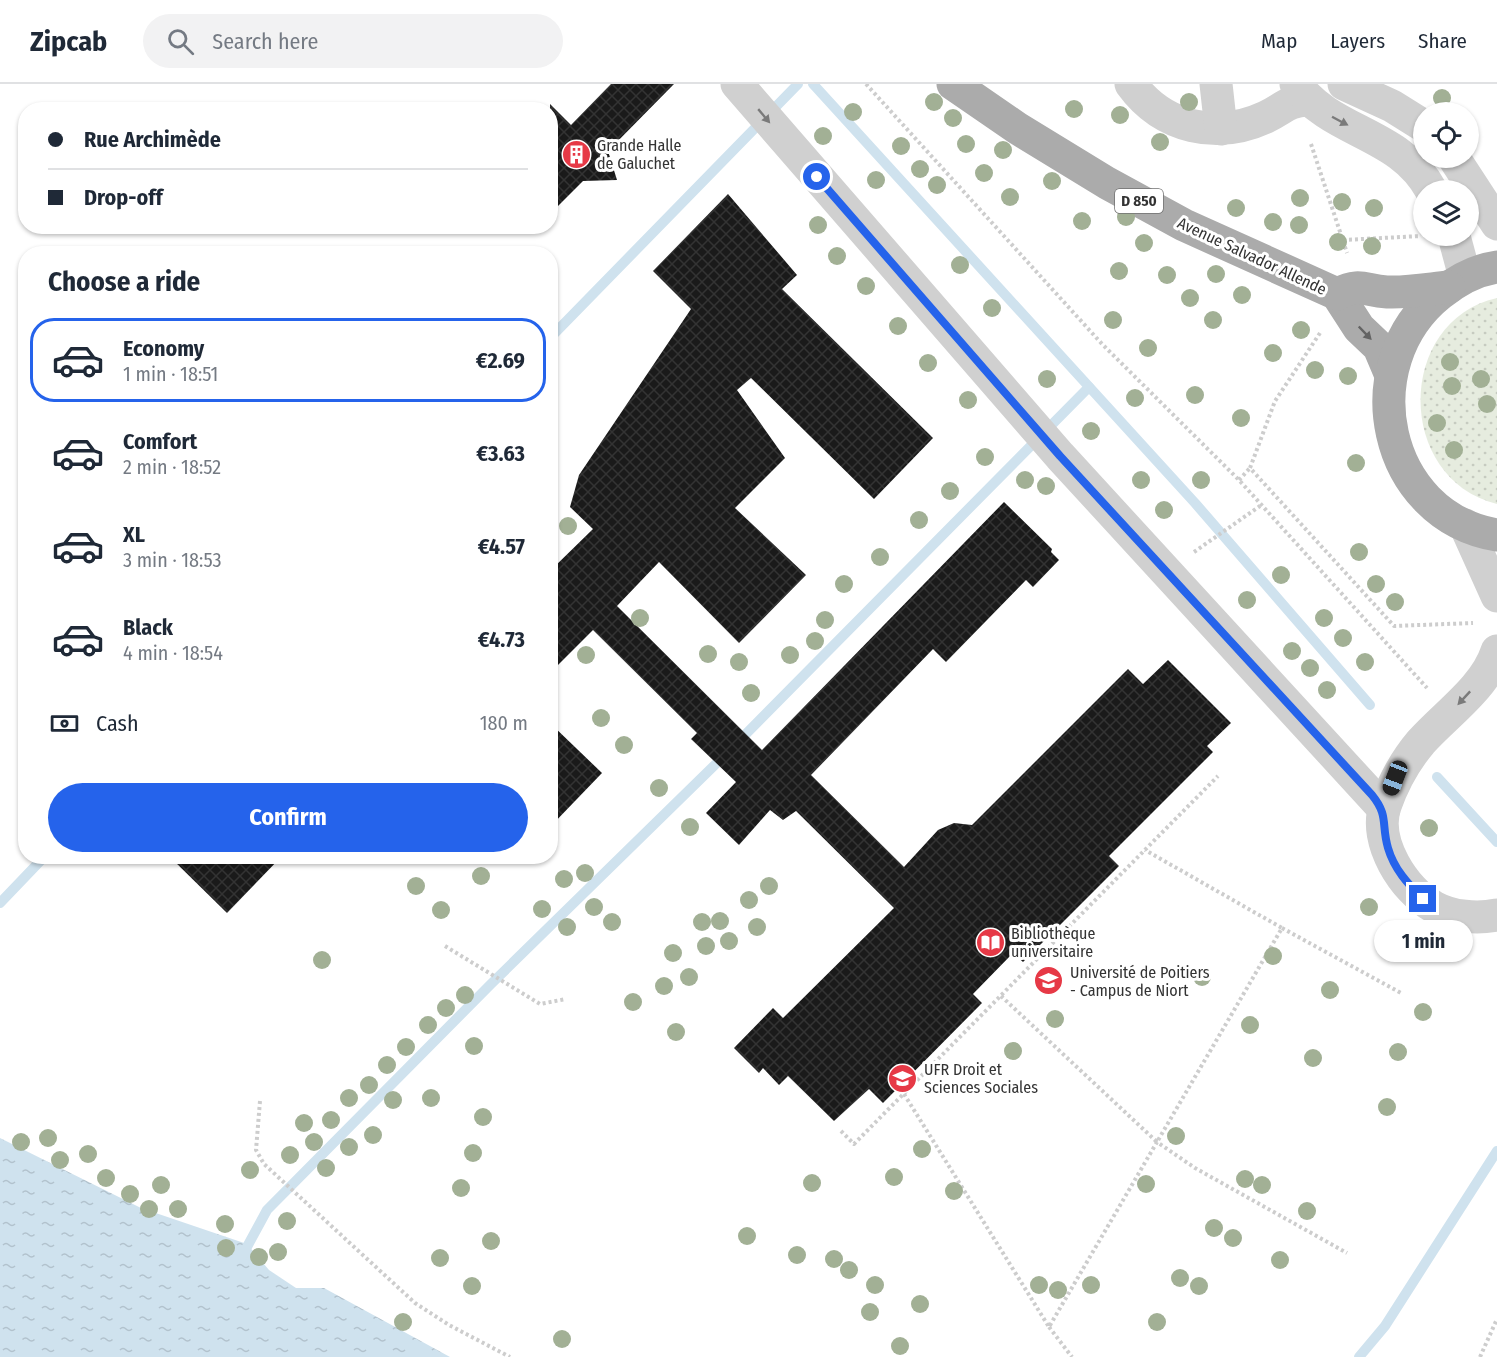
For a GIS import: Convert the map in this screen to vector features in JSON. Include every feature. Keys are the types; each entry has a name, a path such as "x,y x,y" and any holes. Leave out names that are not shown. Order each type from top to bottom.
{"main road":[{"name":"Avenue Salvador Allende","path":"953,84 1017,129 1107,183 1184,225 1337,294 1359,328 1379,347 1390,373"},
{"path":"1497,267 1457,282 1428,303 1411,324 1398,347 1390,373 1387,399 1389,425 1396,450 1408,474 1424,494 1443,512 1466,525 1497,535"},
{"name":"Avenue Salvador Allende","path":"1337,294 1364,286 1386,292 1457,282"}],"street":[{"path":"1131,84 1156,111 1200,129 1247,125 1268,117 1302,92 1322,110 1401,153 1426,180"},
{"path":"1216,84 1221,129"},
{"path":"1344,84 1392,106 1413,119"},
{"path":"740,87 1060,456 1384,809"},
{"path":"1461,168 1497,224"},
{"path":"1455,246 1457,282"},
{"path":"1466,525 1497,596"},
{"path":"1497,651 1494,660 1476,686 1420,743 1395,778 1384,809 1383,827 1392,861 1423,899 1448,913 1480,917 1497,915"}],"path":[{"path":"866,84 1102,344 1239,480 1260,506 1429,690"},
{"path":"1239,480 1250,468 1275,401 1320,335 1337,294 1353,269 1306,130 1302,92"},
{"path":"1342,240 1413,237"},
{"path":"1250,468 1394,626 1468,623"},
{"path":"1189,555 1260,506"},
{"path":"841,1131 854,1144 1218,776"},
{"path":"1145,850 1401,993"},
{"path":"1049,1327 1282,928"},
{"path":"445,946 540,1004 566,999"},
{"path":"1001,996 1157,1142 1195,1168 1347,1253"},
{"path":"904,1094 1049,1327 1072,1357"},
{"path":"260,1101 256,1150 264,1164 415,1303 448,1325 510,1357"},
{"path":"1480,1357 1497,1318"}],"shaded area":[{"path":"1497,298 1497,504 1464,489 1440,464 1425,434 1420,400 1425,367 1440,336 1464,312"}],"water":[{"path":"0,1138 141,1208 247,1244 269,1270 296,1288 324,1288 450,1357 0,1357"}],"building":[{"path":"611,84 674,84 608,151 617,180 583,181 558,206 558,112 571,125"},
{"path":"728,194 797,275 782,289 933,438 874,499 751,378 737,390 785,458 735,508 806,575 739,643 659,562 617,606 762,750 1004,502 1052,549 1051,552 1059,560 1033,587 1026,580 946,662 933,649 811,775 904,867 938,830 954,823 972,825 1128,669 1143,684 1168,660 1231,723 1207,746 1213,752 1109,856 1119,866 1023,962 1013,953 973,994 982,1003 883,1103 869,1089 834,1121 788,1076 779,1085 763,1068 759,1073 734,1048 773,1008 783,1018 894,908 796,811 783,820 770,810 739,845 706,813 736,782 691,739 697,733 593,630 558,665 558,563 593,529 570,507 579,475 691,309 653,271"},
{"path":"558,731 602,773 558,819"},
{"path":"177,864 274,864 227,913"}],"waterway":[{"path":"558,330 798,84"},
{"path":"813,84 1195,503 1370,705"},
{"path":"737,743 1089,387"},
{"path":"241,1258 267,1210 491,984 726,754"},
{"path":"1437,777 1497,842"},
{"path":"0,903 37,864"},
{"path":"1359,1357 1385,1326 1497,1151"}],"place":[{"name":"Grande Halle de Galuchet","path":"576,154"},
{"name":"Bibliothèque universitaire","path":"990,942"},
{"name":"Université de Poitiers - Campus de Niort","path":"1049,981"},
{"name":"UFR Droit et Sciences Sociales","path":"903,1078"}],"route":[{"path":"817,177 1060,456 1384,809 1383,827 1392,861 1400,874 1423,899"}]}
